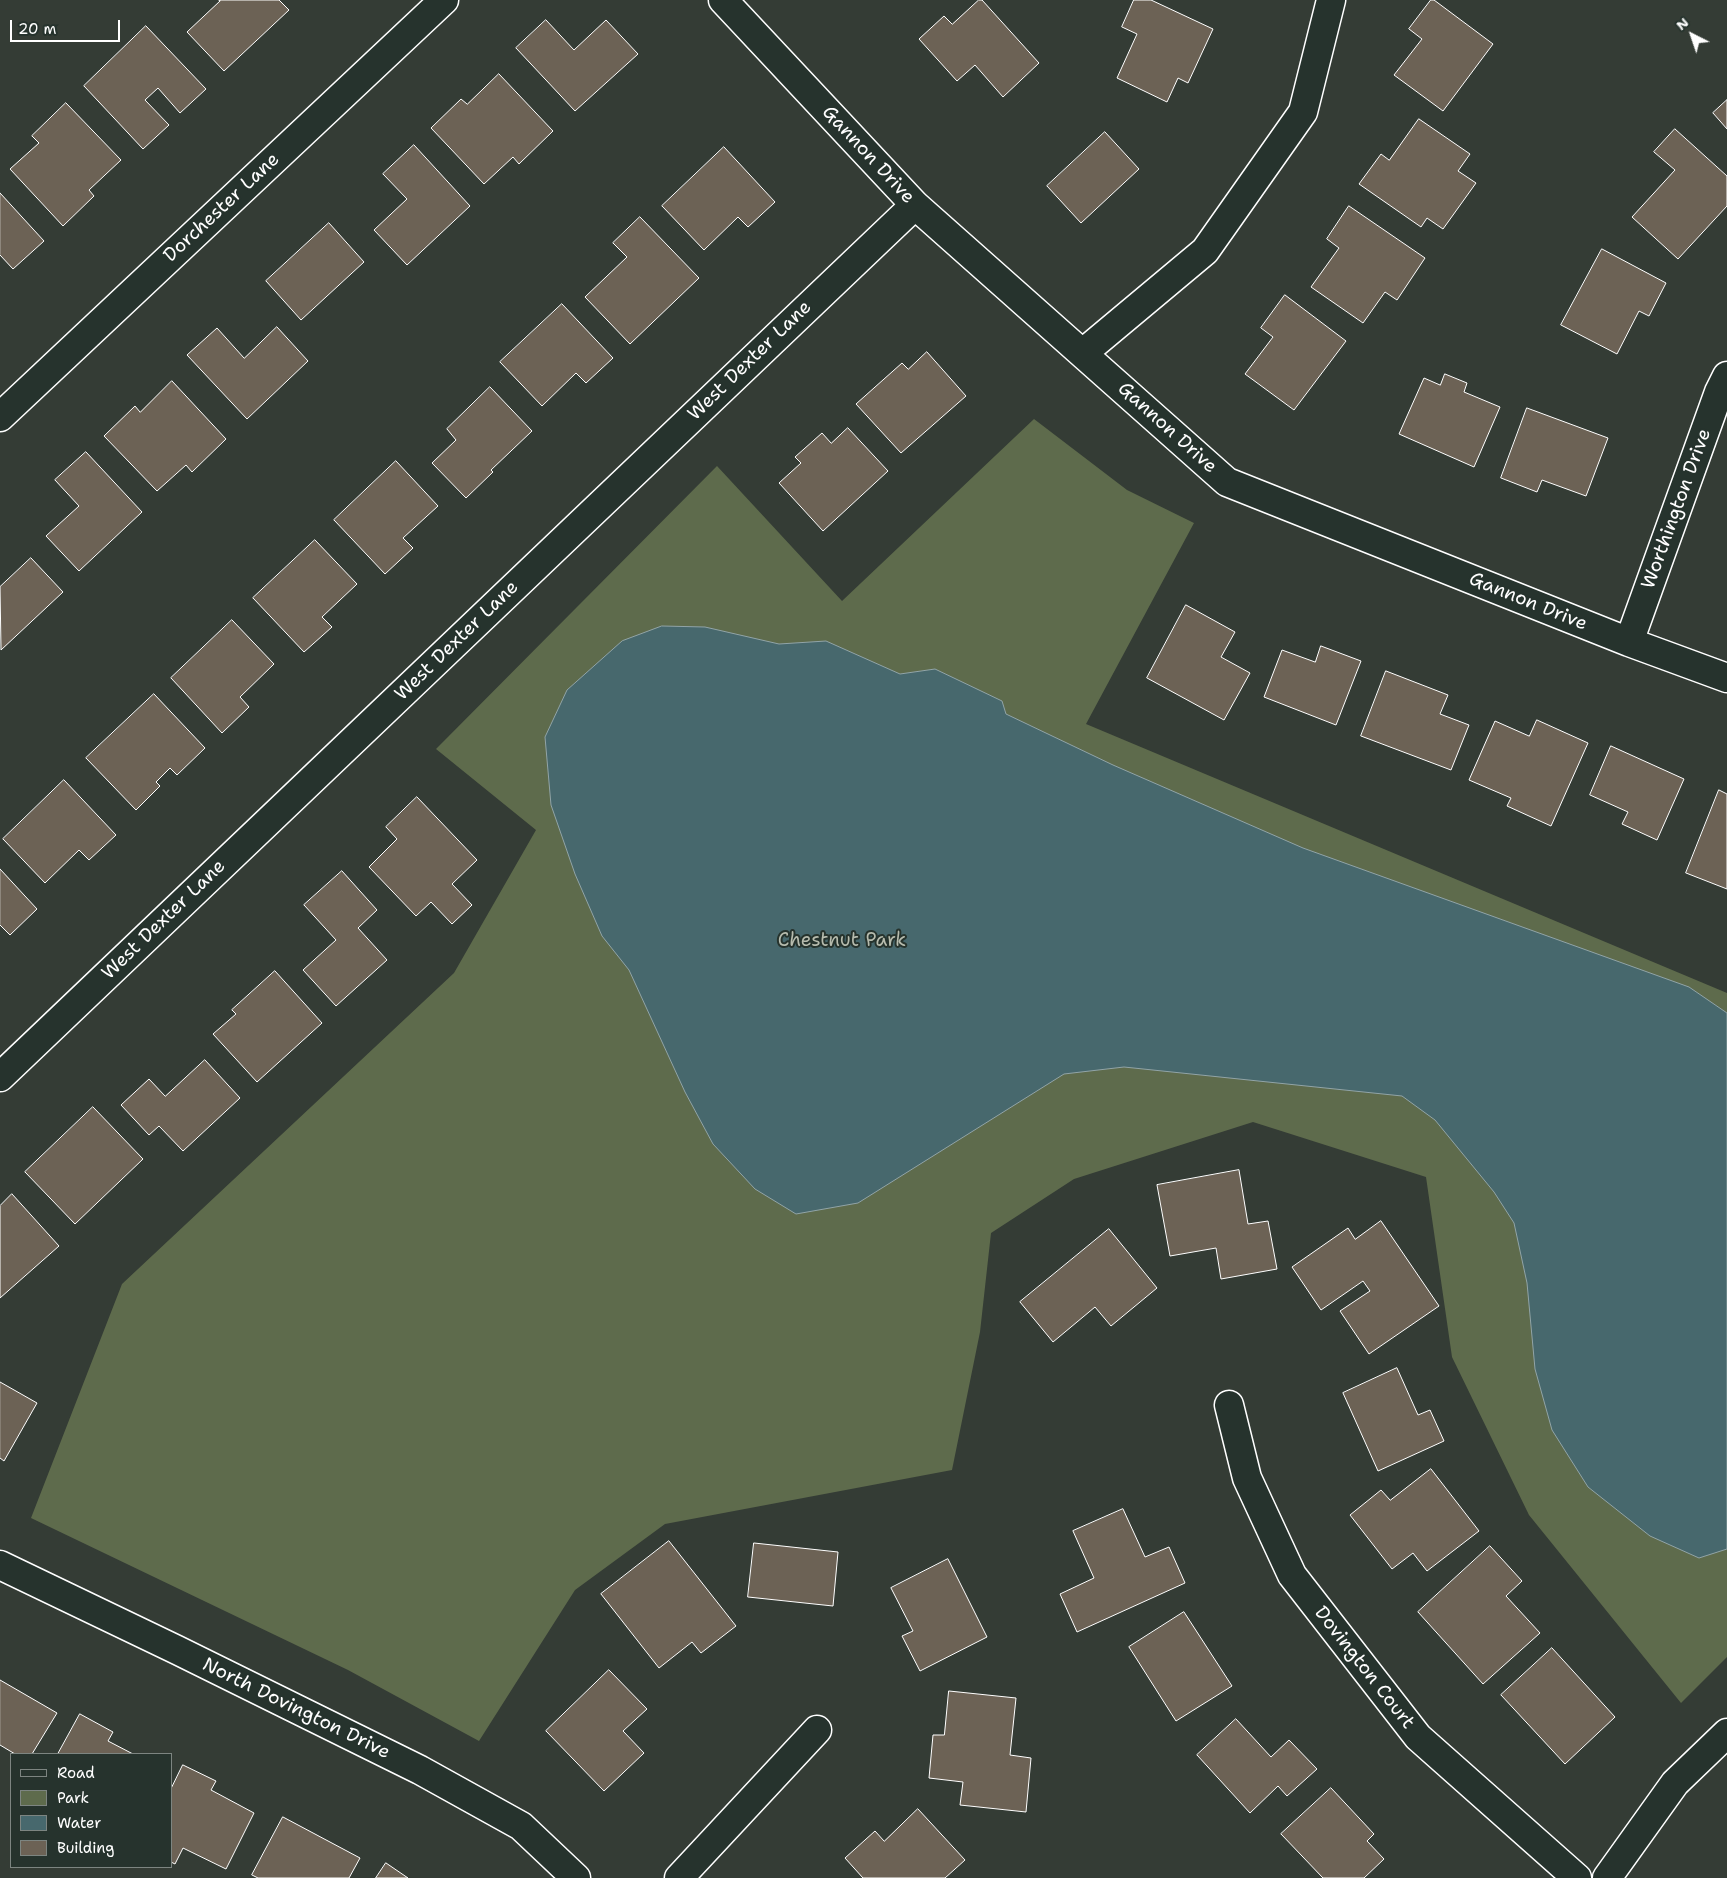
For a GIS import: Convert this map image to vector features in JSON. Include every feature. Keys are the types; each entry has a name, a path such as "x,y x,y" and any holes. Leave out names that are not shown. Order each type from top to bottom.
{"street":[{"name":"Dorchester Lane","path":"0,417 444,0"},
{"name":"Gannon Drive","path":"723,0 915,205 1227,482 1629,642 1727,678"},
{"path":"1083,353 1205,251 1303,112 1331,0"},
{"name":"West Dexter Lane","path":"0,1077 915,205"},
{"name":"Worthington Drive","path":"1629,642 1719,392 1727,376"},
{"name":"Dovington Court","path":"1229,1405 1248,1478 1292,1575 1418,1737 1577,1878"},
{"name":"North Dovington Drive","path":"0,1565 186,1654 420,1770 521,1826 576,1878"},
{"path":"679,1878 817,1730"},
{"path":"1607,1878 1675,1783 1727,1733"}],"green space":[{"name":"Chestnut Park","path":"1034,419 1127,490 1194,523 1086,724 1727,993 1727,1657 1681,1703 1529,1515 1452,1357 1426,1177 1253,1122 1074,1179 991,1233 980,1332 952,1470 665,1524 575,1590 479,1741 348,1670 31,1518 122,1284 454,973 536,830 436,749 717,466 842,601"}],"water":[{"path":"662,626 705,627 779,644 826,641 900,674 935,669 1002,701 1006,714 1113,765 1303,848 1689,987 1727,1013 1727,1549 1699,1558 1650,1536 1588,1487 1552,1430 1535,1369 1527,1283 1514,1223 1494,1192 1435,1120 1402,1096 1124,1067 1064,1074 858,1203 796,1214 755,1189 713,1144 685,1092 629,970 602,936 575,874 551,805 545,737 567,690 622,641"}],"building":[{"path":"219,0 279,0 289,10 224,71 187,32"},
{"path":"979,0 982,0 1039,63 1003,97 975,65 957,81 919,39 944,16 952,24"},
{"path":"1134,0 1151,0 1213,29 1188,83 1178,78 1167,102 1117,78 1137,34 1122,27"},
{"path":"1431,0 1434,0 1493,44 1443,111 1394,75 1422,39 1409,29"},
{"path":"546,20 574,50 606,20 638,54 575,111 516,48"},
{"path":"146,26 206,89 180,113 158,88 145,100 169,125 143,149 84,86"},
{"path":"499,74 553,131 519,164 513,157 484,184 431,128 461,99 467,104"},
{"path":"1727,100 1727,129 1713,113"},
{"path":"66,103 121,160 89,190 94,196 63,226 10,169 39,143 32,136"},
{"path":"1419,119 1470,154 1458,171 1476,183 1443,229 1427,218 1421,227 1359,184 1381,154 1389,160"},
{"path":"1675,129 1727,176 1727,206 1678,259 1632,217 1675,170 1654,152"},
{"path":"1105,132 1139,169 1081,223 1047,186"},
{"path":"414,145 470,206 407,265 374,230 407,199 383,174"},
{"path":"724,147 775,202 748,227 738,217 704,250 662,206"},
{"path":"0,193 44,241 13,269 0,255"},
{"path":"1349,206 1425,258 1397,300 1385,292 1363,323 1311,287 1339,248 1327,239"},
{"path":"640,217 699,278 630,344 585,297 627,257 613,243"},
{"path":"329,223 364,262 301,320 266,281"},
{"path":"1602,249 1666,283 1649,316 1639,311 1617,354 1561,325"},
{"path":"1285,295 1346,341 1294,410 1245,374 1273,337 1261,328"},
{"path":"562,304 613,358 586,383 576,373 542,406 500,362"},
{"path":"277,327 308,361 247,419 187,355 217,328 244,358"},
{"path":"927,352 966,396 901,453 856,404 902,363 908,369"},
{"path":"1445,374 1467,383 1464,392 1500,407 1474,467 1399,434 1424,378 1440,385"},
{"path":"172,381 226,439 192,472 186,465 157,491 104,436 135,406 140,412"},
{"path":"490,387 532,431 491,470 493,472 466,498 432,463 456,440 447,429"},
{"path":"1527,408 1608,438 1586,496 1542,480 1537,492 1501,478"},
{"path":"848,428 888,471 823,531 779,483 801,463 795,457 822,433 831,443"},
{"path":"86,452 142,512 79,571 46,536 79,506 55,480"},
{"path":"396,461 438,506 403,538 413,548 385,574 334,520"},
{"path":"315,540 357,584 322,617 332,627 304,652 253,598"},
{"path":"31,558 63,592 1,650 0,587"},
{"path":"1186,605 1235,632 1221,657 1250,673 1224,720 1147,678"},
{"path":"232,620 274,664 240,697 249,707 222,733 171,678"},
{"path":"1321,646 1361,661 1336,725 1264,697 1282,650 1315,662"},
{"path":"1386,671 1448,695 1440,714 1469,725 1451,770 1361,736"},
{"path":"154,694 205,748 177,775 170,768 156,782 160,786 136,810 86,758"},
{"path":"1537,720 1588,743 1551,826 1507,806 1511,798 1469,780 1495,721 1529,736"},
{"path":"1611,746 1684,779 1657,840 1622,824 1628,812 1590,795"},
{"path":"64,780 116,835 89,860 79,850 45,883 3,839"},
{"path":"1719,790 1727,794 1727,889 1686,873"},
{"path":"417,797 477,860 452,884 472,905 452,924 431,902 416,916 369,867 397,839 386,827"},
{"path":"0,869 37,909 10,935 0,925"},
{"path":"342,871 377,910 358,928 387,960 336,1006 303,970 336,940 304,905"},
{"path":"275,971 322,1023 257,1082 213,1034 236,1014 232,1010"},
{"path":"205,1060 240,1098 183,1151 159,1126 149,1135 121,1105 149,1079 165,1096"},
{"path":"93,1107 143,1159 75,1224 25,1172"},
{"path":"1239,1170 1248,1224 1268,1221 1277,1269 1221,1279 1216,1248 1170,1256 1157,1185"},
{"path":"12,1194 59,1246 0,1298 0,1206"},
{"path":"1381,1221 1439,1306 1369,1354 1340,1311 1370,1291 1363,1281 1321,1310 1292,1267 1348,1228 1355,1239"},
{"path":"1109,1229 1157,1288 1111,1326 1095,1307 1053,1342 1020,1302"},
{"path":"1397,1368 1418,1415 1430,1410 1444,1441 1378,1471 1343,1393"},
{"path":"0,1382 37,1403 4,1461 0,1458"},
{"path":"1431,1469 1479,1531 1427,1571 1413,1553 1392,1569 1350,1515 1381,1490 1390,1500"},
{"path":"1123,1509 1145,1557 1169,1547 1185,1583 1077,1632 1060,1594 1094,1578 1073,1531"},
{"path":"669,1541 736,1626 701,1653 692,1642 659,1668 601,1594"},
{"path":"754,1543 838,1552 833,1606 748,1597"},
{"path":"1490,1546 1522,1581 1506,1596 1540,1633 1483,1684 1418,1612"},
{"path":"948,1559 987,1637 920,1671 902,1636 913,1631 891,1588"},
{"path":"1184,1612 1232,1686 1176,1721 1129,1647"},
{"path":"1552,1648 1615,1717 1565,1764 1501,1695"},
{"path":"609,1670 647,1709 623,1731 644,1753 604,1791 546,1731"},
{"path":"0,1680 57,1713 33,1753 13,1753 0,1745"},
{"path":"949,1691 1016,1698 1010,1755 1031,1758 1026,1812 960,1805 963,1782 929,1778 933,1735 944,1735"},
{"path":"80,1714 113,1732 108,1741 131,1753 59,1753"},
{"path":"1236,1719 1271,1757 1289,1740 1317,1769 1287,1796 1278,1786 1250,1813 1197,1755"},
{"path":"183,1765 216,1781 211,1790 254,1813 226,1869 183,1848 175,1864 172,1862 172,1787"},
{"path":"1331,1788 1374,1834 1367,1841 1384,1859 1364,1878 1323,1878 1281,1834"},
{"path":"918,1809 965,1860 945,1878 863,1878 845,1858 875,1831 884,1841"},
{"path":"283,1817 360,1858 349,1878 258,1878 252,1875"},
{"path":"386,1863 408,1878 376,1878"}]}
